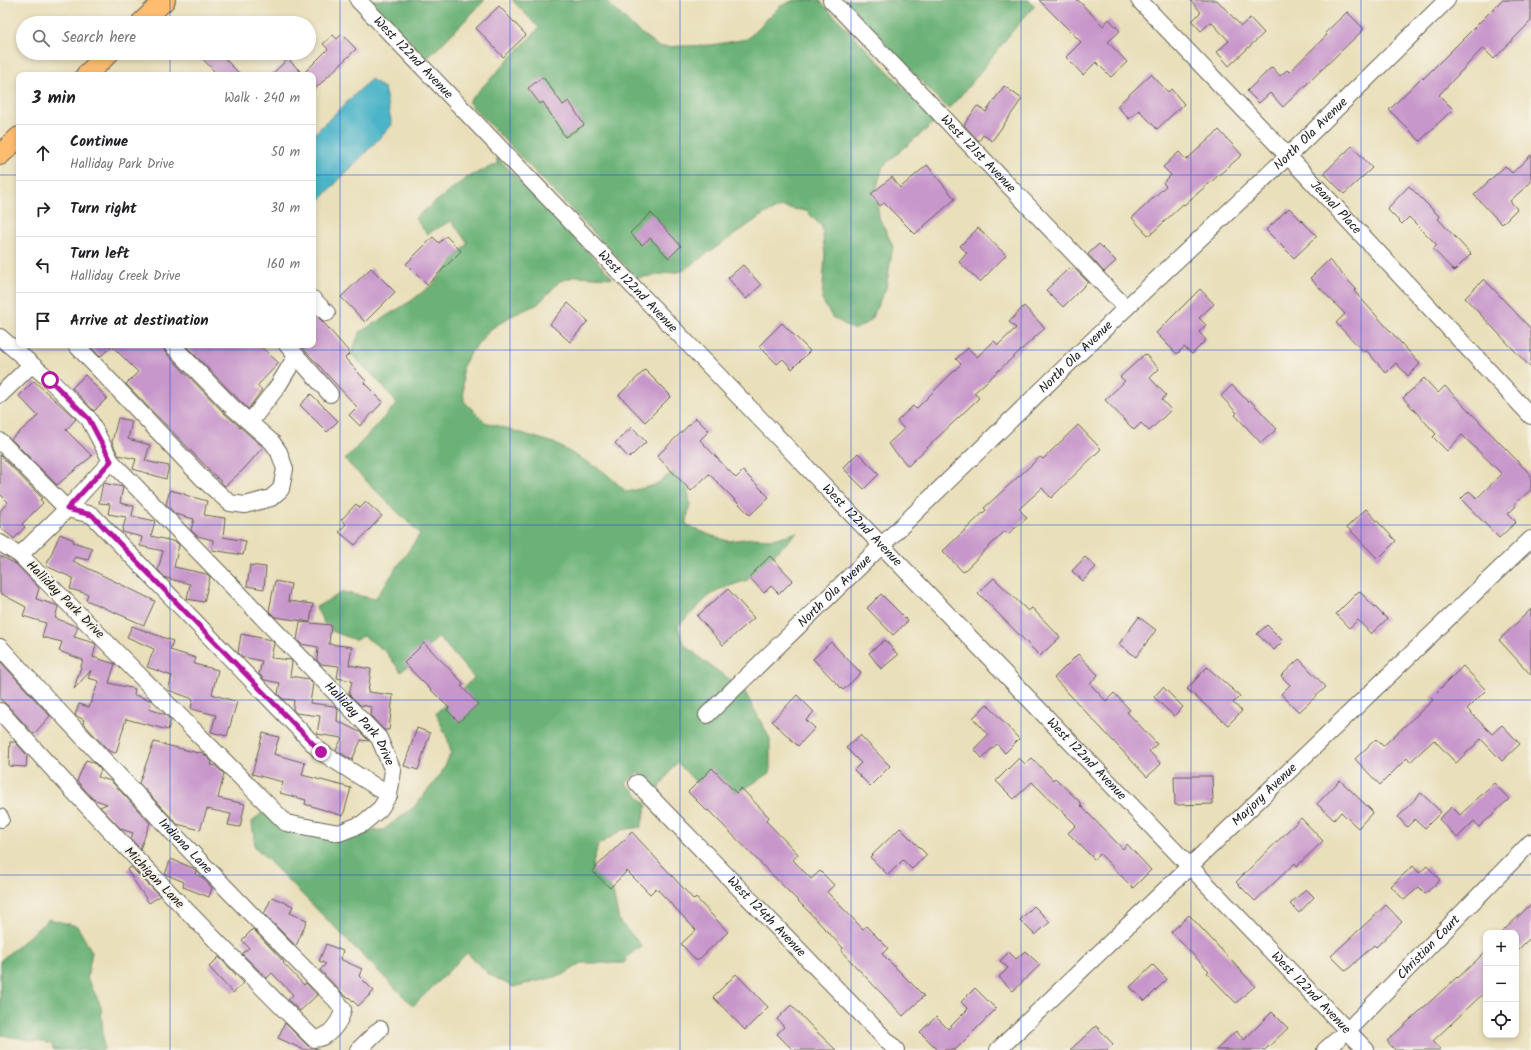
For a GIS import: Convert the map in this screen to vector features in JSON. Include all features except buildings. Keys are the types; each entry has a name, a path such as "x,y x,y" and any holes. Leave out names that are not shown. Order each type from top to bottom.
{"main road":[{"path":"148,16 165,0"},
{"path":"89,72 102,60"},
{"path":"0,155 16,140"}],"street":[{"name":"West 122nd Avenue","path":"358,0 1366,1050"},
{"name":"West 121st Avenue","path":"831,0 1126,308"},
{"name":"Jeanal Place","path":"1139,0 1288,156 1531,416"},
{"name":"North Ola Avenue","path":"707,715 883,546 1126,308 1288,156 1446,0"},
{"path":"316,302 327,313"},
{"name":"Halliday Park Drive","path":"0,336 32,364 89,419 111,461 379,738 393,771 389,795 380,809 362,824 339,833 286,823 20,555 0,543"},
{"path":"79,348 206,482 230,503 245,505 271,498 281,489 285,469 279,452 272,442 232,406 175,348"},
{"path":"250,422 278,386 291,350 330,394"},
{"path":"0,395 32,364"},
{"path":"0,441 67,509 92,515 321,752 389,795"},
{"path":"20,555 67,509 111,461"},
{"name":"Marjory Avenue","path":"998,1050 1531,539"},
{"name":"Indiana Lane","path":"0,647 68,721 343,1009 342,1018 328,1033 319,1039 314,1039"},
{"name":"Michigan Lane","path":"0,712 92,814 314,1039"},
{"name":"West 124th Avenue","path":"637,783 896,1050"},
{"name":"Christian Court","path":"1325,1050 1347,1031 1531,842"},
{"path":"358,1050 380,1029"}],"green space":[{"path":"370,0 485,0 427,59"},
{"path":"512,0 606,0 633,27 659,47 712,45 747,39 779,7 794,0 819,0 936,121 883,166 876,190 879,218 893,246 886,288 870,321 854,330 832,317 822,300 825,255 822,227 806,211 782,207 764,214 682,271 637,278 468,102 539,28"},
{"path":"843,0 1029,0 1035,6 1012,31 971,84 948,109"},
{"path":"497,157 613,278 576,276 560,281 538,304 511,316 491,329 471,352 462,368 464,401 485,422 554,443 603,471 627,492 655,485 673,472 685,473 690,503 686,524 707,534 728,541 752,538 773,539 798,532 747,580 718,590 708,597 678,626 683,643 705,662 732,681 696,716 707,727 744,690 770,739 770,773 733,796 707,794 677,762 657,791 638,772 626,783 647,805 641,827 622,830 598,845 592,867 613,891 619,921 642,946 629,955 624,963 582,963 563,975 513,987 490,975 467,953 413,1006 255,847 252,822 263,812 284,831 337,840 366,831 383,830 414,807 441,774 451,753 448,740 436,713 474,678 439,637 401,672 386,652 364,636 355,640 327,629 316,607 343,592 375,599 420,534 345,460 397,403 382,385 351,354 360,332 411,301 433,284 468,243 451,221 427,234 415,218 466,178 497,164"},
{"path":"49,919 77,926 92,952 87,978 101,1006 104,1050 53,1050 52,1044 0,1036 0,961"}],"water":[{"path":"371,79 384,88 392,125 316,204 316,132"}],"route":[{"path":"50,380 89,419 111,461 67,509 92,515 321,752"}]}
